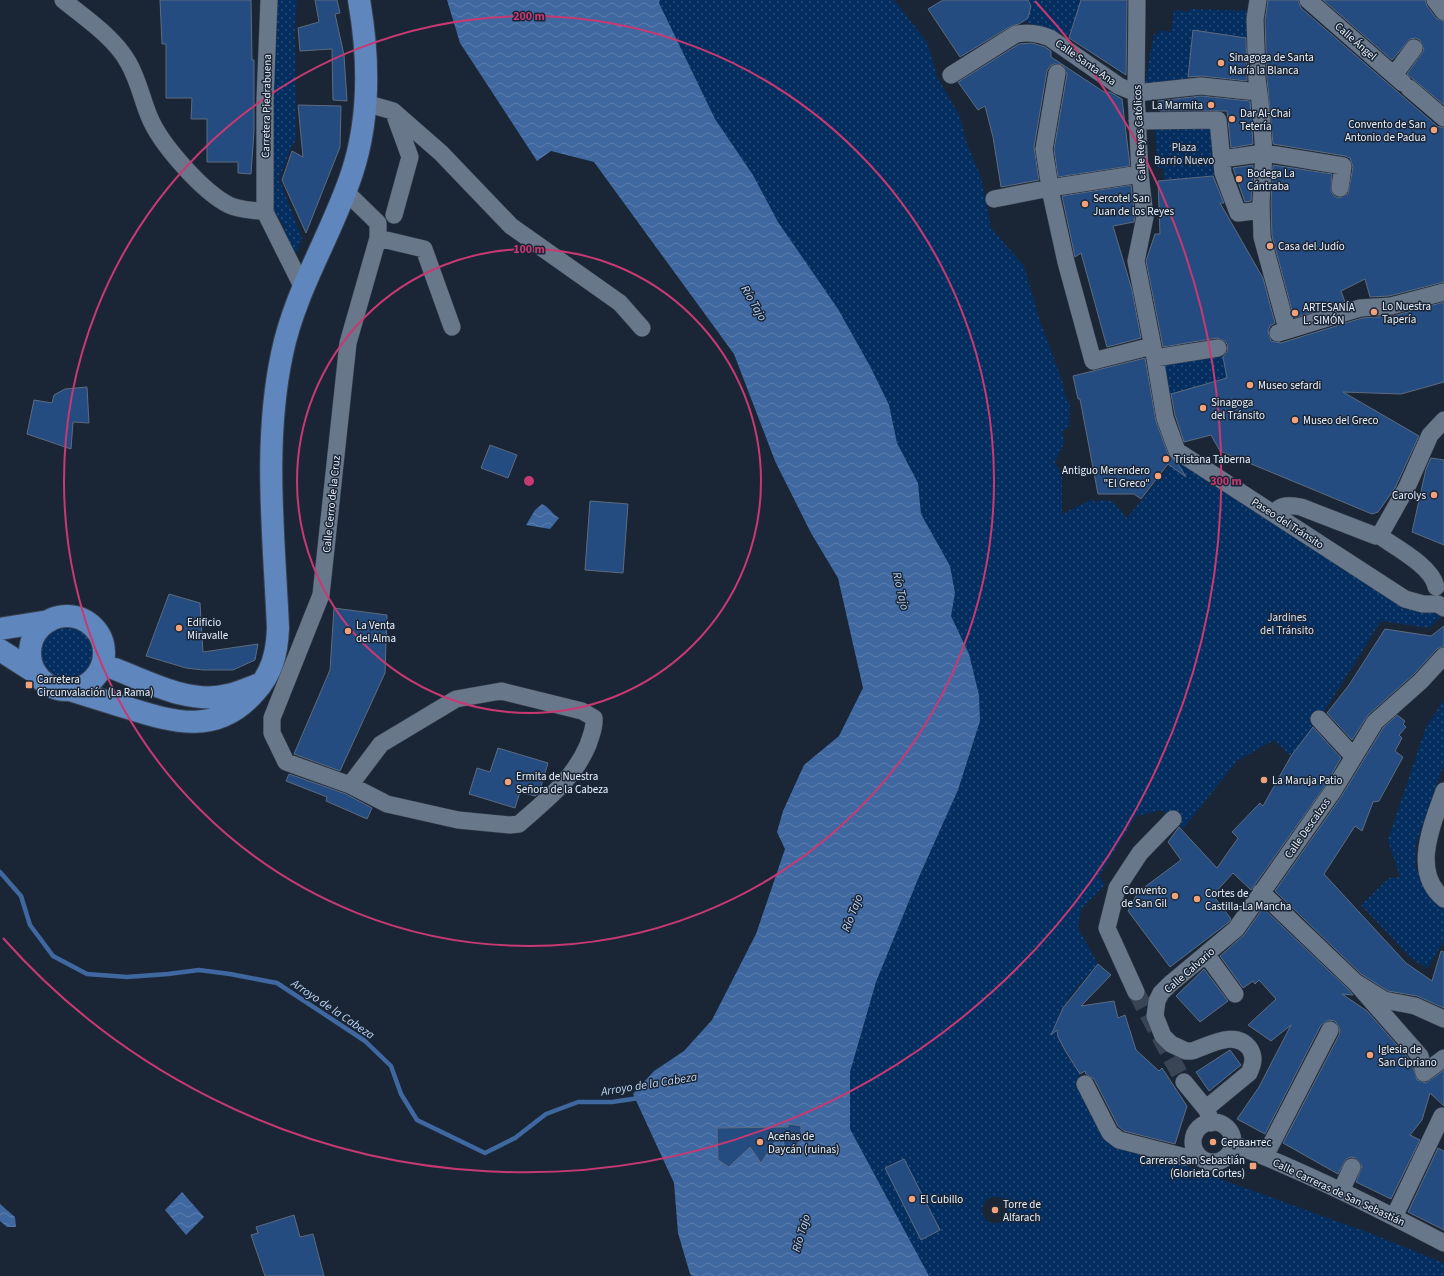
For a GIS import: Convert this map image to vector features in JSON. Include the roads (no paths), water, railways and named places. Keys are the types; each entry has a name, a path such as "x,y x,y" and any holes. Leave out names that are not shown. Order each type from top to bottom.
{"main road":[{"path":"0,650 36,673 50,686 70,690 160,718 185,722 214,719 243,704 262,684 272,667 275,658 278,628 273,522 272,420 282,354 292,316 345,191 358,149 365,103 367,70 365,32 359,0"},
{"path":"0,614 50,621"},
{"path":"36,673 31,662 30,650 33,638 40,628 59,617 70,616 80,619 90,624 102,642 110,661 125,686 160,718"},
{"path":"0,629 50,621"},
{"path":"110,661 182,694 208,697 227,696 262,684"},
{"path":"70,690 90,682 100,668 110,661"},
{"path":"0,662 24,674 36,673"}],"street":[{"path":"62,0 108,38 128,61 136,78 149,118 163,141 192,178 230,206 265,212"},
{"name":"Carretera Piedrabuena","path":"269,0 265,100 265,212 304,288"},
{"name":"Calle Reyes Católicos","path":"1138,0 1136,93 1140,174 1145,217 1136,262 1154,352"},
{"path":"1258,0 1255,19 1258,92 1264,153 1261,207 1262,237 1282,331 1360,308 1391,306 1444,292"},
{"name":"Calle Ángel","path":"1309,0 1444,118"},
{"path":"1435,0 1444,12"},
{"name":"Calle Santa Ana","path":"951,75 1016,34 1033,33 1050,38 1119,86 1136,93"},
{"path":"1402,82 1414,48"},
{"path":"1057,73 1044,149 1050,188 1066,262 1093,361 1154,352 1218,348"},
{"path":"1136,93 1201,86 1258,92"},
{"path":"365,103 393,110 441,153 511,226 620,303 642,328"},
{"path":"393,110 410,158 394,215"},
{"path":"1137,121 1218,120 1223,173 1238,213 1261,207"},
{"path":"1222,159 1264,153 1343,166 1340,188"},
{"path":"994,199 1050,188 1140,174"},
{"name":"Calle Cerro de la Cruz","path":"345,191 378,223 378,238 348,343 322,595 305,633 272,718 272,734 286,762 350,785"},
{"path":"378,238 424,250 452,327"},
{"name":"Paseo del Tránsito","path":"1154,352 1165,418 1177,451 1405,599 1423,604 1442,605"},
{"path":"1274,514 1276,510 1288,505 1300,506 1376,536 1381,533 1407,487 1430,435 1444,420"},
{"path":"1381,533 1384,539 1430,573 1436,581 1436,587"},
{"path":"278,628 305,633"},
{"name":"Calle Descalzos","path":"1261,892 1333,791 1375,722 1421,681 1444,656"},
{"path":"501,691 582,711 594,718 595,726 580,763 559,789 519,824 510,825 458,820 387,804 350,785 381,744 456,699 501,691"},
{"path":"1319,719 1354,757"},
{"path":"1444,791 1426,853 1425,867 1430,882 1444,898"},
{"path":"1136,992 1107,928 1117,888 1140,853 1173,819"},
{"path":"1261,892 1355,982 1420,1056 1424,1073 1444,1058"},
{"name":"Calle Calvario","path":"1209,1116 1217,1097 1249,1072 1252,1066 1253,1054 1244,1043 1231,1038 1192,1051 1182,1050 1171,1044 1163,1036 1155,1016 1157,1001 1161,993 1236,929 1261,892"},
{"path":"1206,954 1235,994"},
{"path":"1355,982 1384,1000 1415,1006 1444,1019"},
{"path":"1265,1156 1330,1030"},
{"path":"1184,1082 1209,1116 1217,1123 1227,1128 1231,1133 1233,1144 1228,1156 1215,1162 1202,1159 1197,1154 1193,1143 1196,1132 1209,1116"},
{"path":"1085,1084 1110,1133 1119,1140 1185,1157 1197,1154"},
{"path":"1394,1217 1443,1117"},
{"name":"Calle Carreras de San Sebastián","path":"1233,1144 1265,1156 1341,1191 1444,1243"},
{"path":"1341,1191 1352,1167"}],"water":[{"name":"Río Tajo","path":"447,0 660,0 659,3 715,119 753,175 778,222 838,309 871,368 889,405 897,443 918,483 921,514 950,566 955,593 951,616 969,654 979,695 980,721 958,790 918,879 876,982 850,1072 850,1129 929,1276 692,1276 690,1274 678,1233 674,1183 633,1094 654,1071 684,1051 712,1020 756,934 785,849 777,832 783,811 804,765 839,736 863,688 838,578 811,533 775,461 734,354 594,162 551,151 537,161 460,43"},
{"path":"542,504 559,518 550,529 526,525 535,510"},
{"path":"182,1192 204,1217 186,1235 165,1210"},
{"path":"0,1204 15,1217 16,1227 7,1227 0,1221"}],"waterway":[{"name":"Arroyo de la Cabeza","path":"0,872 21,896 30,925 53,956 87,974 127,977 199,970 277,983 365,1041 391,1066 401,1094 417,1120 485,1153 515,1138 546,1114 578,1102 612,1102 639,1098"}],"tunnel":[{"path":"1136,992 1184,1082"}],"place":[{"name":"Sinagoga de Santa María la Blanca","path":"1221,63"},
{"name":"La Marmita","path":"1211,105"},
{"name":"Dar Al-Chai Tetería","path":"1232,119"},
{"name":"Convento de San Antonio de Padua","path":"1434,130"},
{"name":"Bodega La Cántraba","path":"1239,179"},
{"name":"Sercotel San Juan de los Reyes","path":"1085,204"},
{"name":"Casa del Judío","path":"1270,246"},
{"name":"Lo Nuestra Tapería","path":"1374,312"},
{"name":"ARTESANÍA L. SIMÓN","path":"1295,313"},
{"name":"Museo sefardi","path":"1250,385"},
{"name":"Sinagoga del Tránsito","path":"1203,408"},
{"name":"Museo del Greco","path":"1295,420"},
{"name":"Tristana Taberna","path":"1166,459"},
{"name":"Antiguo Merendero \"El Greco\"","path":"1158,476"},
{"name":"Carolys","path":"1434,495"},
{"name":"Edificio Miravalle","path":"179,628"},
{"name":"La Venta del Alma","path":"348,631"},
{"name":"Carretera Circunvalación (La Rama)","path":"29,685"},
{"name":"La Maruja Patio","path":"1264,780"},
{"name":"Ermita de Nuestra Señora de la Cabeza","path":"508,782"},
{"name":"Convento de San Gil","path":"1175,896"},
{"name":"Cortes de Castilla-La Mancha","path":"1197,899"},
{"name":"Iglesia de San Cipriano","path":"1370,1055"},
{"name":"Aceñas de Daycán (ruinas)","path":"760,1142"},
{"name":"Сервантес","path":"1213,1142"},
{"name":"Carreras San Sebastián (Glorieta Cortes)","path":"1253,1166"},
{"name":"El Cubillo","path":"912,1199"},
{"name":"Torre de Alfarach","path":"995,1210"}],"park label":[{"name":"Plaza Barrio Nuevo","path":"1184,153"},
{"name":"Jardines del Tránsito","path":"1287,623"}]}
